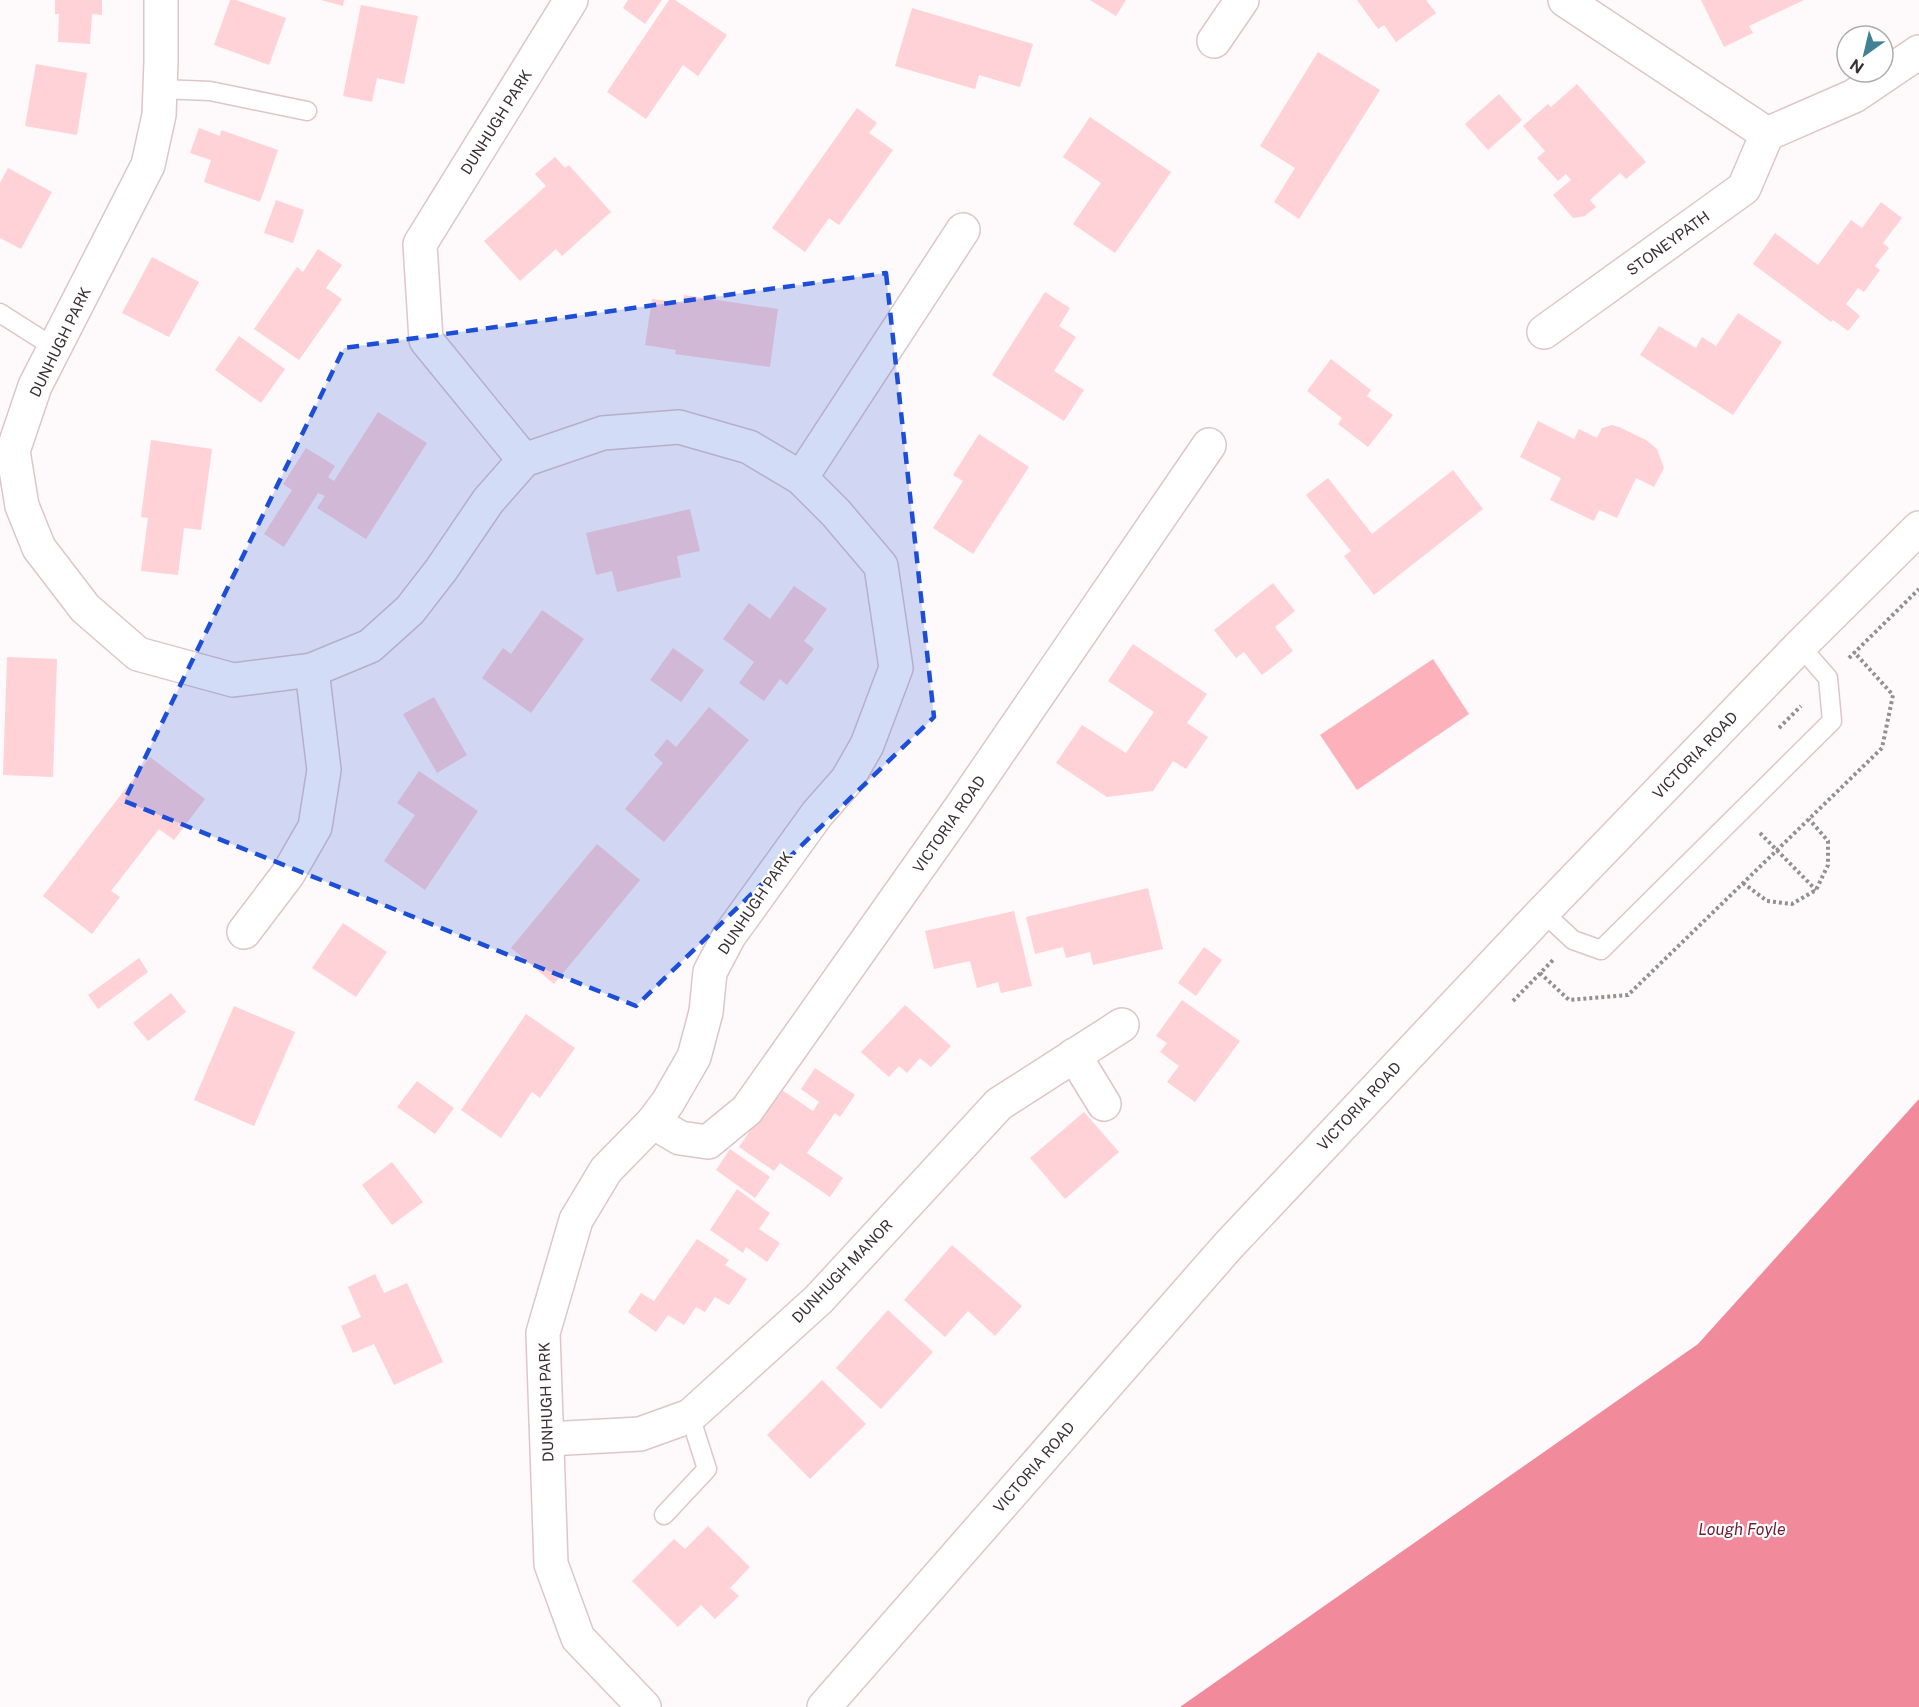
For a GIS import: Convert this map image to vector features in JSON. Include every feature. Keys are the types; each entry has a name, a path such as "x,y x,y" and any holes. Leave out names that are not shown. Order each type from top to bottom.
{"main road":[{"name":"DUNHUGH PARK","path":"160,0 159,115 148,165 35,386 13,451 22,506 39,548 85,608 138,654 233,680 312,670 370,645 410,610 441,570 488,501 524,460 603,433 679,428 749,447 801,478 836,513 881,566 896,668 867,745 847,780 817,814 729,936 710,972 706,1012 694,1057 668,1102 653,1122 606,1170 576,1220 543,1332 551,1564 579,1638 644,1707"},
{"name":"DUNHUGH PARK","path":"524,460 426,340 420,244 571,0"},
{"path":"1214,41 1242,0"},
{"path":"1564,0 1767,134 1854,96 1919,52"},
{"name":"STONEYPATH","path":"1544,332 1744,188 1767,134"},
{"path":"801,478 963,230"},
{"name":"VICTORIA ROAD","path":"653,1122 680,1138 708,1142 747,1110 952,820 1209,445"},
{"name":"VICTORIA ROAD","path":"824,1707 1228,1246 1544,912 1800,646 1919,528"},
{"path":"244,932 288,874 315,827 324,770 312,670"},
{"name":"DUNHUGH MANOR","path":"548,1439 640,1434 690,1416 819,1299 999,1104 1122,1025"},
{"path":"1074,1055 1104,1104"}],"lane":[{"path":"160,89 210,91 307,111"},
{"path":"0,313 55,348"},
{"path":"1544,912 1573,940 1602,950 1832,721 1828,678 1800,646"},
{"path":"664,1515 707,1469 690,1416"}],"path":[{"path":"1773,735 1919,589"},
{"path":"1540,973 1569,1000 1628,995 1882,748 1893,695 1854,652"},
{"path":"1740,812 1816,890"},
{"path":"1743,883 1767,901 1792,904 1816,890 1828,865 1828,841 1809,819"},
{"path":"1507,1007 1573,940"}],"highlighted area":[{"path":"886,273 934,717 636,1006 124,801 344,348"}],"shaded area":[{"path":"1433,659 1469,714 1357,790 1320,735"}],"water":[{"name":"Lough Foyle","path":"1919,1099 1919,1707 1180,1707 1698,1344"}],"building":[{"path":"55,0 102,0 102,15 92,14 90,44 58,42 59,14 55,14"},
{"path":"230,0 236,0 286,18 269,65 214,45"},
{"path":"321,0 344,0 343,6"},
{"path":"628,0 662,0 645,24 623,8"},
{"path":"669,0 675,0 727,35 698,76 683,65 646,119 607,92"},
{"path":"1090,0 1126,0 1116,16"},
{"path":"1357,0 1426,0 1436,13 1396,42 1384,25 1378,29"},
{"path":"1701,0 1804,0 1749,26 1753,33 1724,47"},
{"path":"361,5 418,16 404,84 377,78 372,102 343,96"},
{"path":"912,8 1033,44 1020,87 979,75 975,89 895,66"},
{"path":"1318,52 1380,90 1299,219 1274,202 1295,168 1260,146"},
{"path":"36,64 87,73 77,135 25,126"},
{"path":"1577,84 1646,162 1626,179 1620,173 1590,200 1596,207 1585,216 1573,218 1553,195 1571,180 1566,174 1558,181 1537,158 1545,151 1523,126 1548,104 1551,107"},
{"path":"1499,94 1522,120 1488,150 1465,124"},
{"path":"857,108 877,123 869,133 893,150 839,225 829,218 805,252 772,228"},
{"path":"1090,117 1171,172 1115,253 1073,224 1101,183 1063,157"},
{"path":"199,128 220,136 221,130 278,150 260,202 204,182 211,160 190,153"},
{"path":"555,157 565,168 569,165 611,212 562,256 556,249 520,281 484,241 546,186 535,174"},
{"path":"8,168 52,192 21,249 0,238 0,183"},
{"path":"276,200 304,210 293,243 264,233"},
{"path":"1881,202 1902,218 1883,243 1889,248 1875,266 1880,270 1864,292 1858,288 1846,304 1860,316 1848,331 1833,320 1831,322 1753,264 1775,233 1818,265 1851,220 1862,228"},
{"path":"318,249 342,265 326,288 342,299 299,360 254,329 297,267 303,272"},
{"path":"152,257 199,282 169,337 122,313"},
{"path":"1045,292 1070,308 1059,326 1076,337 1054,371 1084,390 1064,421 992,375"},
{"path":"684,295 778,309 770,367 675,354 676,350 645,345 652,299 683,303"},
{"path":"1738,313 1782,342 1733,415 1640,355 1659,326 1696,348 1702,337 1716,346"},
{"path":"239,336 285,369 261,403 215,370"},
{"path":"1331,359 1371,390 1367,396 1393,415 1368,447 1338,424 1342,418 1307,391"},
{"path":"378,412 427,443 366,539 317,508 325,496 318,493 284,547 264,534 292,490 283,484 306,448 335,466 328,477 334,481"},
{"path":"1538,421 1574,439 1579,429 1597,438 1602,428 1612,425 1619,427 1646,440 1657,449 1664,468 1654,487 1636,478 1617,518 1599,510 1594,521 1550,500 1561,478 1520,457"},
{"path":"979,434 1029,467 973,554 933,528 963,481 953,475"},
{"path":"151,440 212,449 201,530 184,528 178,575 141,571 148,518 141,517"},
{"path":"1453,470 1483,509 1374,595 1344,556 1351,551 1306,495 1328,478 1372,534"},
{"path":"690,509 700,551 677,556 681,577 617,592 612,571 596,575 586,533"},
{"path":"1273,583 1295,611 1275,627 1293,651 1262,675 1244,652 1236,658 1214,630"},
{"path":"794,586 827,609 804,641 814,649 787,685 780,679 764,701 739,683 754,662 723,639 749,603 770,619"},
{"path":"542,610 584,639 531,713 482,678 503,648 511,654"},
{"path":"1133,644 1207,694 1187,723 1208,737 1186,769 1173,761 1153,791 1107,797 1056,763 1082,725 1126,753 1154,712 1108,681"},
{"path":"673,648 704,670 681,702 650,680"},
{"path":"7,657 57,659 53,777 3,775"},
{"path":"434,697 467,755 437,773 403,714"},
{"path":"709,707 749,740 664,842 625,809 663,763 654,755 667,739 676,747"},
{"path":"150,757 205,799 174,840 159,829 111,891 120,897 92,934 43,896"},
{"path":"419,771 478,811 425,890 384,861 415,815 397,803"},
{"path":"597,844 640,880 554,984 511,948"},
{"path":"1148,888 1163,949 1093,965 1090,952 1066,958 1063,947 1035,954 1026,917"},
{"path":"1014,911 1032,986 1001,993 998,982 977,988 970,961 934,969 925,931"},
{"path":"343,923 387,952 356,997 312,968"},
{"path":"1204,947 1222,960 1196,996 1178,983"},
{"path":"139,958 148,972 98,1009 88,995"},
{"path":"171,993 186,1012 148,1041 133,1023"},
{"path":"1182,1000 1240,1041 1195,1102 1167,1082 1179,1066 1160,1052 1167,1043 1156,1036"},
{"path":"905,1005 951,1046 931,1067 920,1058 907,1073 899,1066 889,1077 861,1052"},
{"path":"234,1006 295,1032 254,1126 194,1100"},
{"path":"526,1014 575,1048 540,1098 532,1092 501,1138 461,1110"},
{"path":"815,1068 855,1095 840,1117 835,1113 807,1153 843,1178 830,1197 780,1163 774,1171 739,1147 779,1088 813,1111 819,1102 801,1089"},
{"path":"417,1081 454,1108 435,1134 397,1107"},
{"path":"1084,1112 1119,1152 1065,1199 1030,1158"},
{"path":"730,1149 770,1177 755,1198 716,1170"},
{"path":"392,1162 423,1202 392,1225 362,1185"},
{"path":"737,1189 770,1213 759,1229 780,1243 767,1262 746,1247 743,1253 710,1230"},
{"path":"697,1239 729,1260 725,1265 747,1279 729,1305 715,1297 705,1312 696,1307 684,1325 668,1315 656,1332 628,1312 641,1293 654,1301"},
{"path":"952,1245 1022,1306 995,1336 968,1311 945,1337 904,1300"},
{"path":"375,1274 384,1293 407,1283 443,1362 394,1385 374,1344 353,1353 341,1326 361,1317 348,1287"},
{"path":"888,1310 933,1352 881,1409 836,1368"},
{"path":"822,1380 866,1424 810,1479 767,1435"},
{"path":"708,1526 750,1567 730,1588 739,1596 715,1619 701,1605 678,1627 632,1581 674,1539 685,1549"}]}
